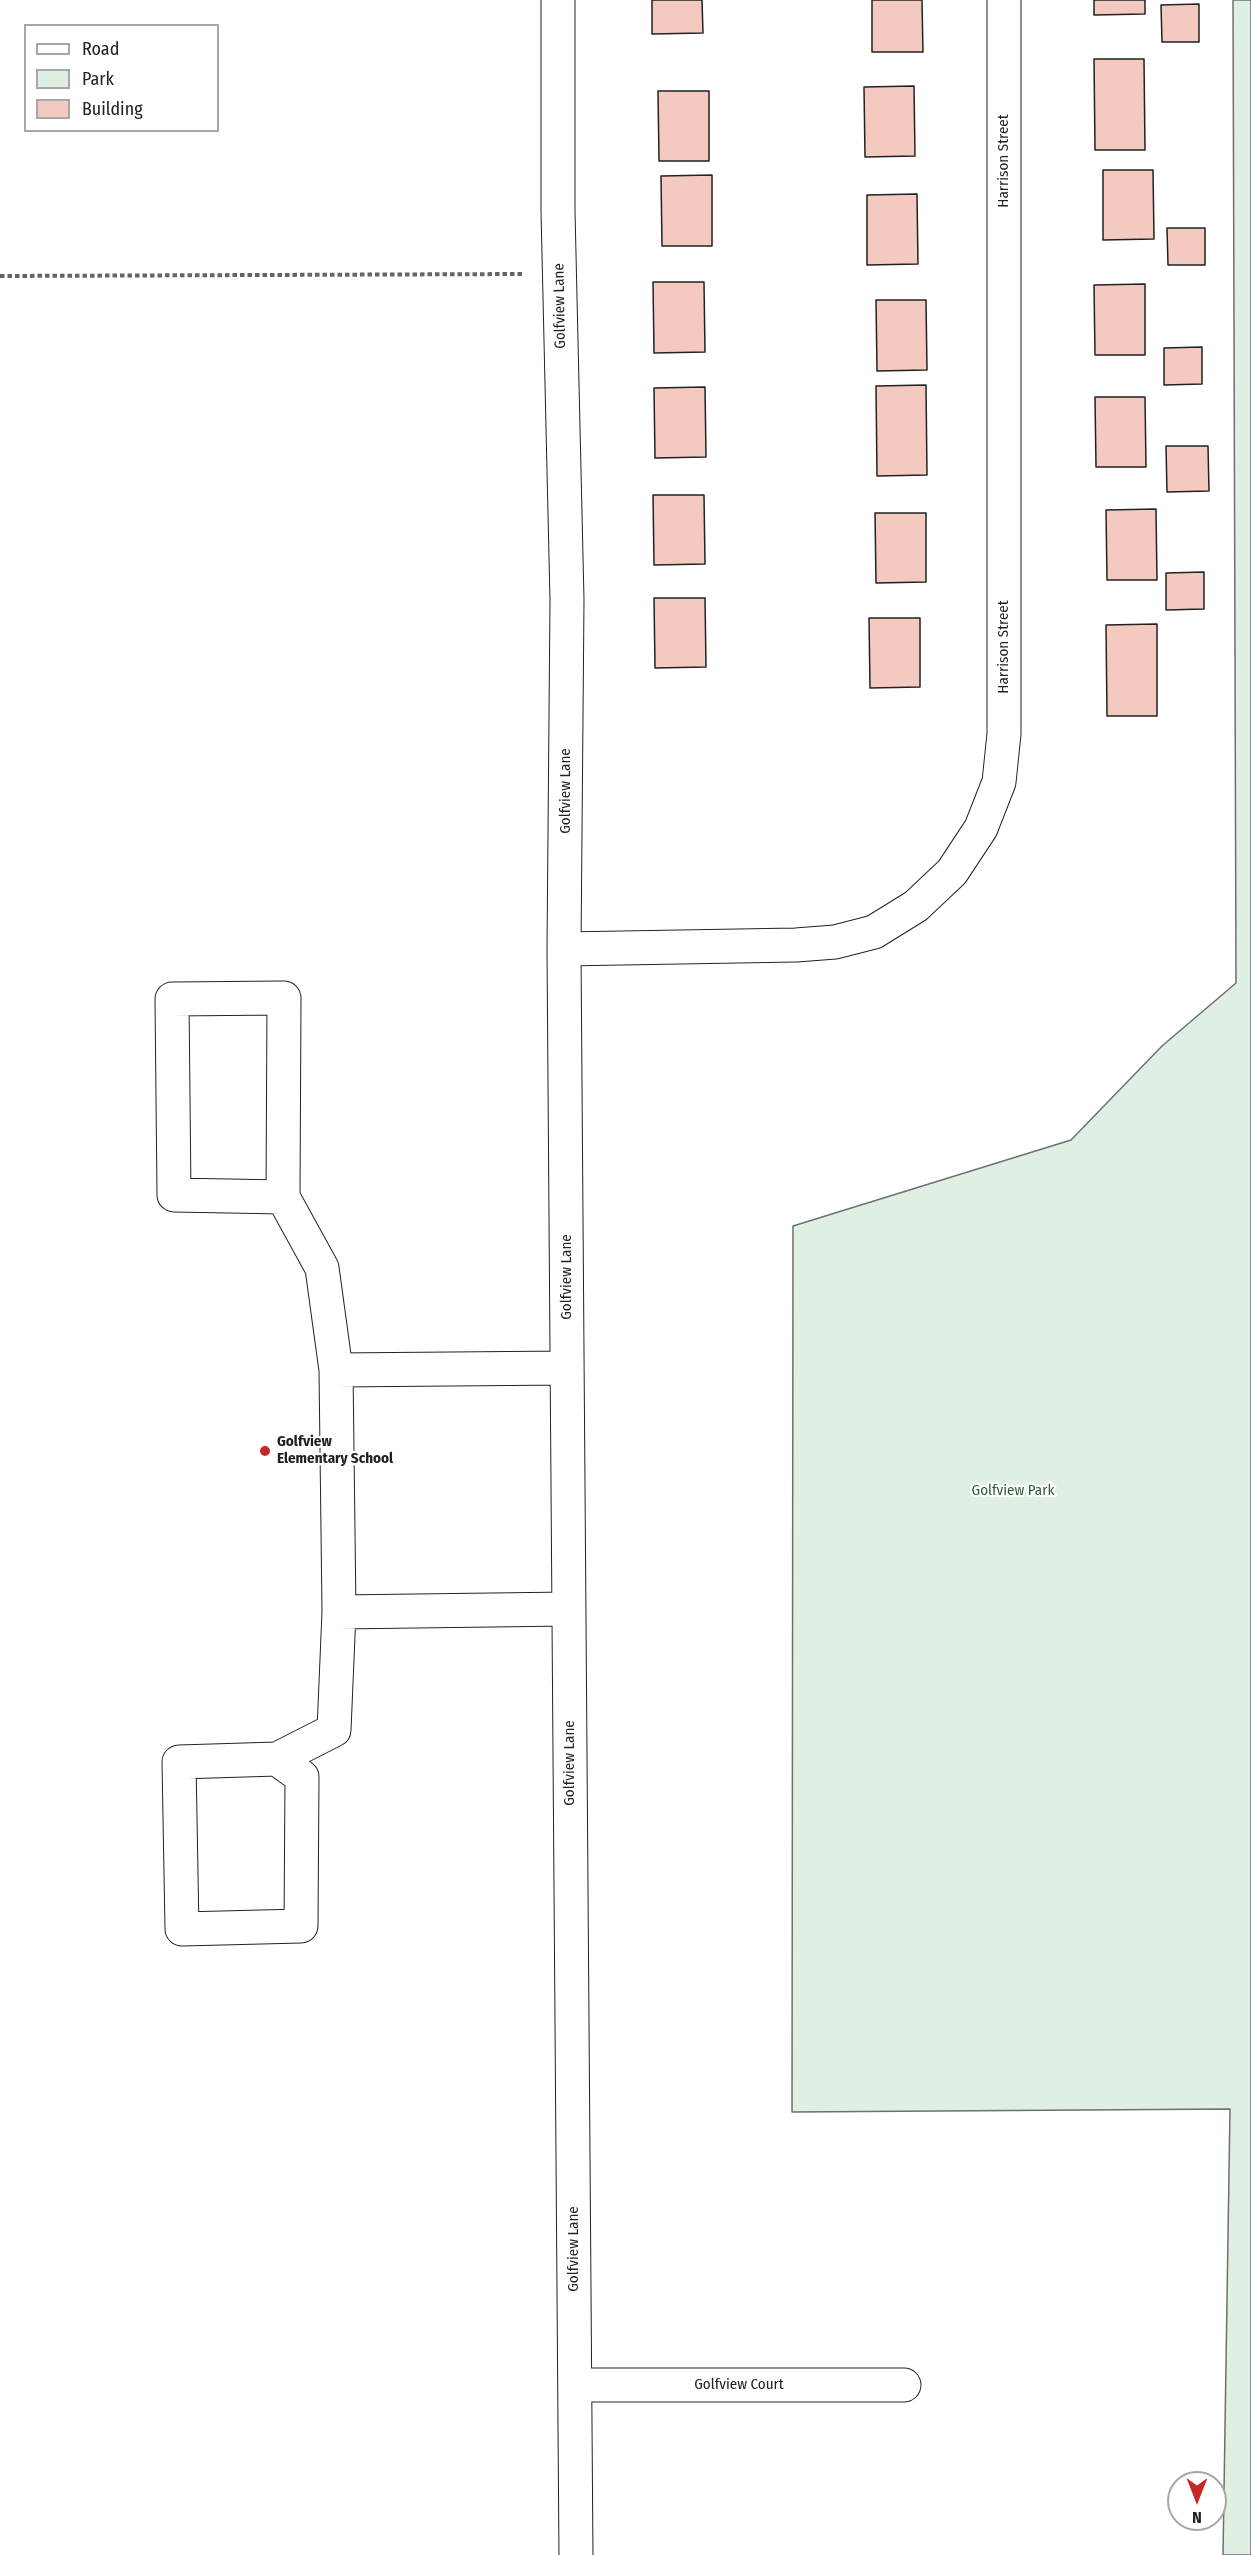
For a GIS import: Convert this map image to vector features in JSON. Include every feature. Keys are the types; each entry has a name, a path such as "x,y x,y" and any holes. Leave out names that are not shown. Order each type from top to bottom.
{"street":[{"name":"Golfview Lane","path":"558,0 559,273 567,600 564,949 576,2555"},
{"name":"Harrison Street","path":"564,949 796,945 835,942 874,932 916,906 952,872 981,828 999,782 1004,734 1004,0"},
{"path":"277,1758 302,1777 301,1926 182,1929 179,1762 277,1758 334,1730 339,1612 336,1370 322,1268 283,1197 284,998 172,999 174,1195 283,1197"},
{"path":"336,1370 567,1368"},
{"path":"339,1612 569,1609"},
{"name":"Golfview Court","path":"575,2385 904,2385"}],"path":[{"path":"0,276 559,273"}],"green space":[{"name":"Golfview Park","path":"1233,0 1251,0 1251,2555 1223,2555 1223,2531 1227,2531 1227,2471 1224,2471 1230,2109 792,2112 793,1226 1071,1140 1162,1046 1236,983"}],"building":[{"path":"652,0 702,0 703,33 652,34"},
{"path":"872,0 922,0 923,52 872,52"},
{"path":"1094,0 1145,0 1145,14 1094,15"},
{"path":"1199,4 1199,42 1162,42 1161,5"},
{"path":"1094,59 1144,59 1145,150 1095,150"},
{"path":"914,86 915,156 865,157 864,87"},
{"path":"658,91 709,91 709,161 659,161"},
{"path":"1103,170 1153,170 1154,239 1103,240"},
{"path":"712,175 712,246 662,246 661,176"},
{"path":"917,194 918,264 867,265 867,195"},
{"path":"1167,228 1205,228 1205,265 1168,265"},
{"path":"653,282 704,282 705,352 654,353"},
{"path":"1145,284 1145,355 1095,355 1094,285"},
{"path":"876,300 926,300 927,370 877,371"},
{"path":"1202,347 1202,384 1164,385 1164,348"},
{"path":"926,385 927,475 877,476 876,386"},
{"path":"705,387 706,457 655,458 654,388"},
{"path":"1095,397 1145,397 1146,467 1096,467"},
{"path":"1166,446 1208,446 1209,491 1167,492"},
{"path":"653,495 704,495 705,564 654,565"},
{"path":"1156,509 1157,580 1107,580 1106,510"},
{"path":"875,513 926,513 926,582 876,583"},
{"path":"1204,572 1204,609 1166,610 1166,573"},
{"path":"654,598 705,598 706,667 655,668"},
{"path":"869,618 920,618 920,687 870,688"},
{"path":"1157,624 1157,716 1107,716 1106,625"}],"place":[{"name":"Golfview Elementary School","path":"265,1451"}]}
